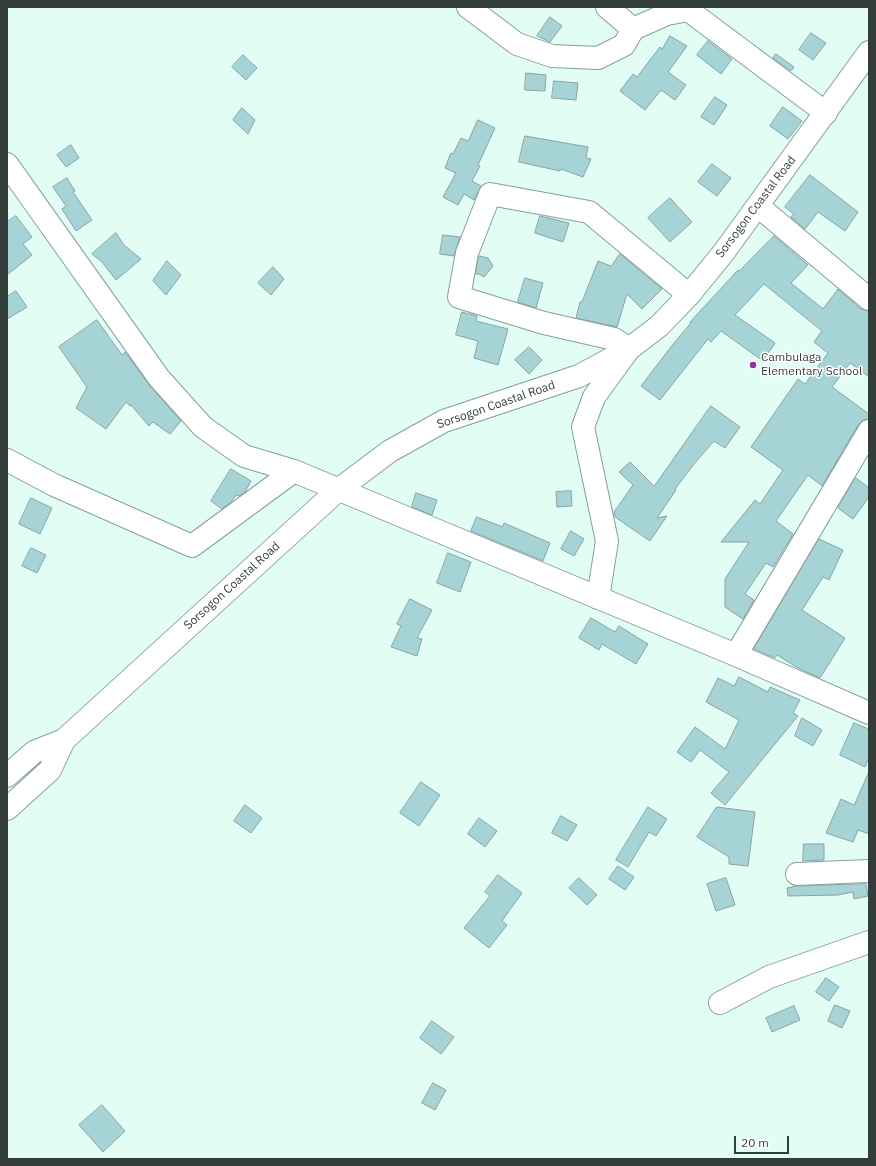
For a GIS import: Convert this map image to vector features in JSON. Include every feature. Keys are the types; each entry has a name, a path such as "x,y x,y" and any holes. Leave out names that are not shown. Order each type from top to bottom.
{"main road":[{"path":"468,7 517,44 552,56 598,58 624,45 633,29 668,14 688,10 826,113"},
{"path":"607,7 633,29"},
{"name":"Sorsogon Coastal Road","path":"7,776 34,752 64,740 338,490 390,450 444,421 579,376 628,349 659,326 689,295 758,206 869,52"},
{"path":"7,164 159,378 203,427 244,456 294,471 736,655 869,713"},
{"path":"598,598 607,541 583,427 594,397 628,349 614,339 544,323 459,297 467,252 490,194 589,212 689,295"},
{"path":"758,206 869,299"},
{"path":"736,655 869,431"},
{"path":"7,460 54,486 192,546 294,471"},
{"name":"Sorsogon Coastal Road","path":"7,809 50,770 64,740"},
{"path":"797,874 869,871"},
{"path":"720,1003 769,977 869,942"}],"building":[{"path":"550,17 562,26 550,42 537,36"},
{"path":"811,33 826,43 813,60 799,50"},
{"path":"670,36 687,46 668,72 686,85 675,100 661,90 645,110 620,91 633,74 637,77 660,47 662,49"},
{"path":"708,41 732,59 721,74 697,55"},
{"path":"776,54 794,67 791,71 773,58"},
{"path":"243,55 257,68 246,80 232,67"},
{"path":"526,73 546,75 545,91 525,90"},
{"path":"554,81 578,83 576,100 552,98"},
{"path":"715,97 727,105 714,125 701,117"},
{"path":"783,107 802,121 788,139 770,126"},
{"path":"242,108 255,120 248,134 233,120"},
{"path":"478,120 495,128 478,165 480,166 472,181 481,186 474,200 464,194 458,205 443,197 456,173 445,168 451,153 453,154 461,138 468,141"},
{"path":"525,136 588,147 586,158 591,159 583,177 561,169 560,171 519,162"},
{"path":"71,145 79,158 66,167 57,155"},
{"path":"712,164 731,178 717,196 698,182"},
{"path":"810,175 858,212 845,231 818,212 805,229 791,217 794,214 785,207"},
{"path":"67,178 75,191 73,192 92,220 76,231 62,209 66,206 53,187"},
{"path":"670,198 692,222 670,242 648,218"},
{"path":"16,216 32,237 23,244 32,255 7,275 7,222"},
{"path":"540,216 569,223 563,242 535,233"},
{"path":"116,233 124,245 141,259 116,280 102,262 92,254"},
{"path":"443,235 460,237 454,256 440,254"},
{"path":"774,236 808,265 791,283 823,309 838,289 861,309 869,311 869,377 850,363 832,387 869,414 869,419 863,420 858,425 822,486 808,475 776,521 793,534 773,567 766,563 745,594 754,600 743,619 725,607 725,579 749,542 721,542 755,500 760,504 783,470 751,447 798,379 805,384 828,353 814,342 822,331 764,284 735,315 775,343 763,361 721,331 711,342 708,339 660,400 641,386 691,323 690,322 738,270 739,271"},
{"path":"620,254 662,289 642,309 627,294 617,327 576,318 580,302 582,302 598,261 611,266"},
{"path":"479,256 488,258 493,266 484,277 476,274"},
{"path":"167,261 181,275 166,295 153,281"},
{"path":"273,267 284,279 271,295 258,283"},
{"path":"525,278 543,283 536,308 518,302"},
{"path":"16,291 27,307 7,319 7,297"},
{"path":"462,312 477,316 476,321 508,329 498,365 474,358 478,341 456,335"},
{"path":"97,320 122,355 125,352 150,386 181,421 170,434 153,422 149,426 131,405 130,406 126,402 106,429 76,408 87,387 59,347"},
{"path":"529,347 542,360 529,374 515,360"},
{"path":"711,406 740,427 725,448 714,441 694,464 675,489 676,490 657,518 667,516 650,541 615,517 614,512 633,485 619,472 630,462 654,486"},
{"path":"231,469 251,481 245,492 239,496 236,495 231,502 222,509 211,501"},
{"path":"856,478 869,488 869,497 853,519 838,508"},
{"path":"571,491 572,506 557,507 556,492"},
{"path":"416,493 437,500 432,515 412,507"},
{"path":"31,498 52,508 40,534 19,524"},
{"path":"477,517 503,527 504,523 550,543 543,561 471,531"},
{"path":"571,531 584,539 574,556 561,549"},
{"path":"819,539 843,550 829,580 823,577 802,610 845,638 820,678 798,668 777,655 775,658 754,649"},
{"path":"31,548 46,555 37,573 22,566"},
{"path":"448,553 471,562 460,592 437,583"},
{"path":"410,599 432,610 417,638 422,639 417,656 391,647 401,626 397,624"},
{"path":"591,618 615,632 619,626 648,644 636,664 602,644 599,650 579,638"},
{"path":"739,677 768,692 770,687 800,700 793,713 798,716 725,805 711,793 729,772 700,750 691,762 677,752 695,727 725,749 739,720 706,702 718,678 734,686"},
{"path":"802,718 822,730 813,746 795,736"},
{"path":"854,723 869,729 869,757 865,767 840,755"},
{"path":"869,772 869,834 858,830 853,842 826,833 841,799 854,805"},
{"path":"421,782 440,795 419,826 400,813"},
{"path":"245,805 262,818 251,833 234,821"},
{"path":"648,807 667,819 656,836 649,832 628,867 616,860"},
{"path":"717,807 755,812 748,866 729,864 729,857 697,837"},
{"path":"561,816 577,825 567,841 552,833"},
{"path":"479,818 497,831 485,847 468,834"},
{"path":"804,844 824,844 824,860 803,861"},
{"path":"618,866 634,877 625,890 609,879"},
{"path":"498,875 522,893 502,921 507,925 489,948 464,928 490,896 485,892"},
{"path":"579,878 597,895 587,905 569,888"},
{"path":"726,878 735,905 716,911 707,884"},
{"path":"866,884 868,896 854,899 853,892 838,895 788,896 787,888 797,886"},
{"path":"826,978 839,987 829,1001 816,992"},
{"path":"835,1005 850,1011 842,1028 828,1021"},
{"path":"794,1006 800,1020 772,1032 766,1018"},
{"path":"432,1021 454,1037 441,1054 420,1038"},
{"path":"433,1083 446,1090 435,1110 422,1103"},
{"path":"102,1105 125,1131 103,1152 79,1125"}],"place":[{"name":"Cambulaga Elementary School","path":"753,365"}]}
